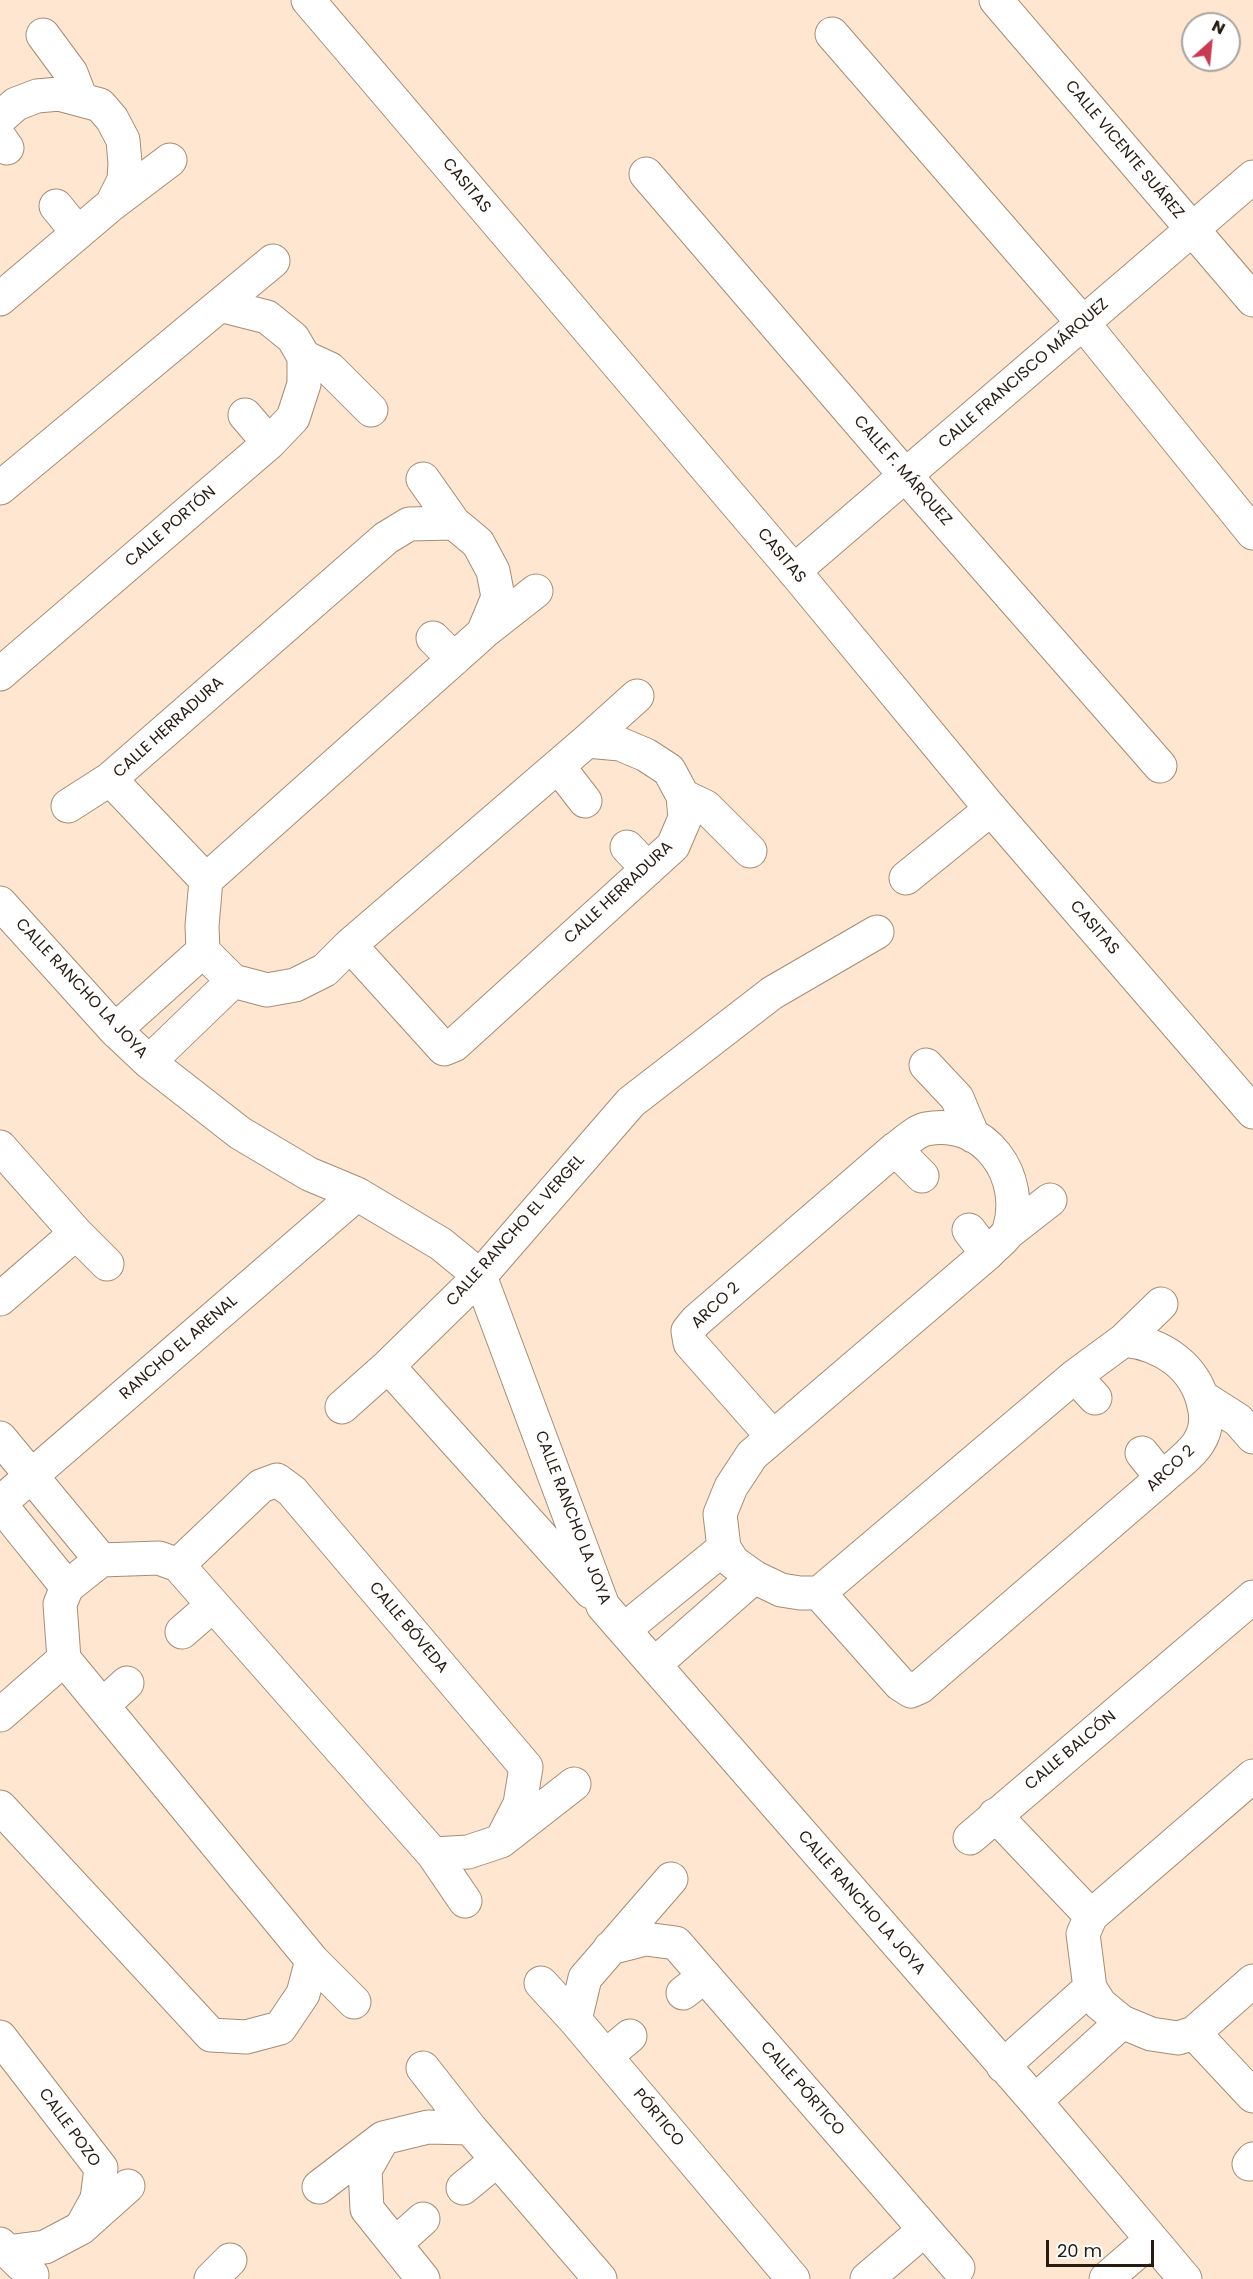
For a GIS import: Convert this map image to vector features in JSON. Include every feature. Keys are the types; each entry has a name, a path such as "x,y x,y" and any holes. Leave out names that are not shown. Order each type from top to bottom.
{"street":[{"name":"CASITAS","path":"308,0 794,571 991,809 1253,1112"},
{"name":"CALLE VICENTE SUÁREZ","path":"996,0 1253,300"},
{"path":"832,33 1083,323 1253,532"},
{"path":"43,35 71,73 81,99"},
{"path":"2,134 16,104 37,96 59,94 100,105 112,119 123,140 124,180 111,204"},
{"path":"0,299 111,204 170,160"},
{"name":"CALLE F. MÁRQUEZ","path":"646,174 1160,766"},
{"name":"CALLE FRANCISCO MÁRQUEZ","path":"794,571 1253,177"},
{"path":"56,206 78,233"},
{"path":"0,488 185,348 220,305 273,261"},
{"path":"220,305 267,317 293,338 304,357 330,369 371,410"},
{"name":"CALLE PORTÓN","path":"4,662 269,442 294,418 304,384 304,357"},
{"path":"245,415 269,442"},
{"path":"423,479 454,523 478,543 493,571 498,597 483,633"},
{"name":"CALLE HERRADURA","path":"206,880 110,778 371,569 386,538 409,524 454,523"},
{"path":"536,591 483,633 443,649 206,880 202,926 203,951 233,981 267,990 296,985 325,970 350,945 637,696"},
{"path":"587,741 620,744 646,755 669,770 683,796 706,807 750,851"},
{"path":"558,766 585,801"},
{"path":"68,806 110,778"},
{"name":"CALLE HERRADURA","path":"350,945 444,1049 454,1045 638,858 673,846 685,818 683,796"},
{"path":"906,878 991,809"},
{"name":"CALLE RANCHO LA JOYA","path":"0,903 115,1030 149,1062 240,1133 309,1174 357,1194 441,1244 480,1276 614,1618 1035,2101 1185,2279"},
{"name":"CALLE RANCHO EL VERGEL","path":"342,1407 388,1366 480,1276 631,1102 772,993 877,932"},
{"path":"115,1030 203,951"},
{"path":"149,1062 233,981"},
{"path":"926,1065 957,1098 974,1136"},
{"name":"ARCO 2","path":"772,1436 690,1343 688,1331 696,1321 895,1149 924,1130 949,1128 974,1136 996,1152 1008,1174 1013,1197 988,1238"},
{"path":"0,1147 76,1233 107,1264"},
{"path":"895,1149 922,1176"},
{"name":"RANCHO EL ARENAL","path":"0,1503 357,1194"},
{"path":"1050,1200 988,1238 752,1455 731,1487 720,1514 724,1548 734,1562 754,1577 781,1590 819,1593 1085,1387 1124,1340 1161,1304"},
{"path":"0,1299 76,1233"},
{"name":"ARCO 2","path":"819,1593 900,1683 911,1691 920,1687 1152,1466 1200,1442 1207,1420 1202,1397 1188,1370 1164,1351 1142,1342 1124,1340"},
{"path":"388,1366 614,1618 724,1548"},
{"path":"1202,1397 1238,1420 1253,1437"},
{"path":"0,1438 101,1560"},
{"name":"CALLE BÓVEDA","path":"178,1565 261,1486 277,1480 292,1491 485,1737 526,1767 520,1804 501,1841"},
{"path":"0,1503 67,1587"},
{"path":"354,2002 312,1960 64,1659 60,1604 67,1587 101,1560 159,1558 178,1565 213,1605 406,1802 433,1854 465,1901"},
{"path":"655,1664 754,1577"},
{"name":"CALLE BALCÓN","path":"970,1838 1253,1597"},
{"path":"182,1632 213,1605"},
{"path":"0,1715 64,1659"},
{"path":"102,1705 127,1683"},
{"path":"1253,1776 1091,1916 1083,1934 1085,1966 1090,1988 1100,2004 1122,2022 1151,2034 1178,2037 1194,2032 1253,1981"},
{"path":"433,1854 468,1852 501,1841 574,1785"},
{"path":"0,1807 211,2035 246,2037 280,2028 303,1994 312,1960"},
{"path":"995,1815 1091,1916"},
{"path":"575,2020 585,1978 671,1880"},
{"name":"CALLE PÓRTICO","path":"610,1948 645,1939 676,1943 694,1984 958,2268"},
{"path":"541,1983 575,2020"},
{"path":"1003,2066 1090,1988"},
{"name":"PÓRTICO","path":"575,2020 618,2046 785,2276"},
{"path":"1035,2101 1122,2022"},
{"path":"1194,2032 1253,2096"},
{"name":"CALLE POZO","path":"0,2037 101,2168 97,2199 81,2228"},
{"path":"423,2068 470,2128 600,2279"},
{"path":"319,2187 383,2139 428,2127 470,2128"},
{"path":"383,2139 365,2170 367,2209 423,2279"},
{"path":"463,2188 497,2160"},
{"path":"3,2248 45,2247 81,2228 128,2186"},
{"path":"395,2244 423,2219"},
{"path":"867,2279 923,2231"},
{"path":"1106,2279 1151,2240"},
{"path":"3,2248 32,2275"}]}
